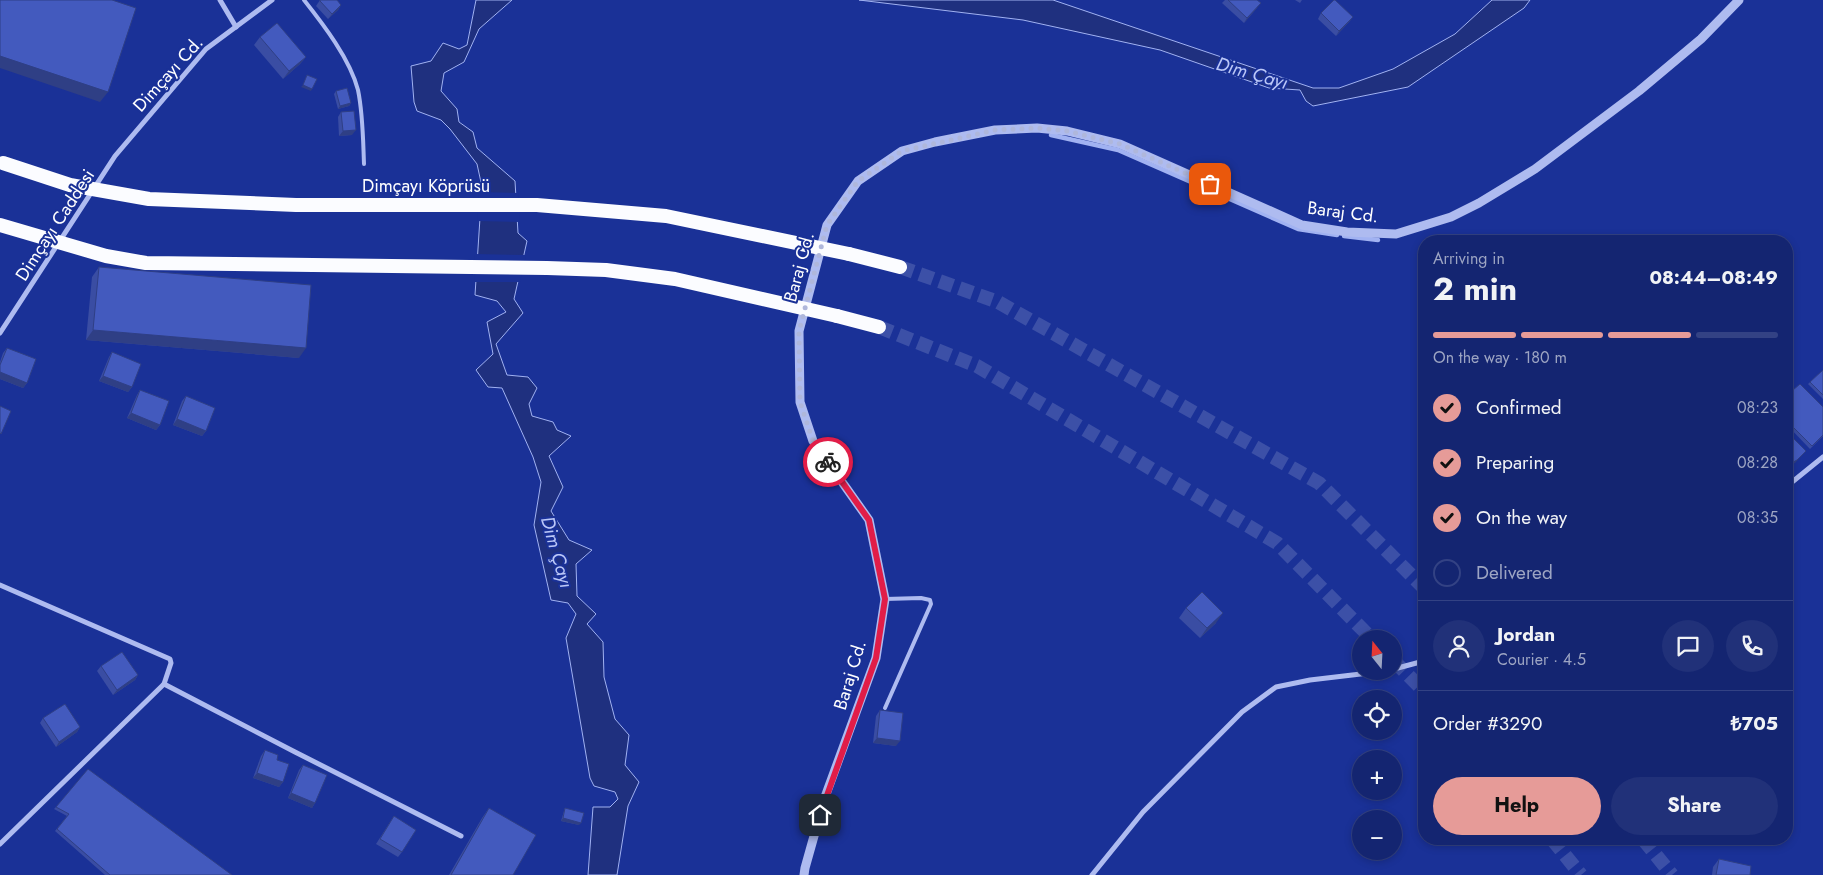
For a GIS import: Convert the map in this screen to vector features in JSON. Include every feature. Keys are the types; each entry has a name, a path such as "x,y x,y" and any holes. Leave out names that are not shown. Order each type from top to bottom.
{"highway":[{"name":"Dimçayı Köprüsü","path":"1,162 70,185 149,199 296,205 527,205 666,216 849,254 900,267"},
{"path":"0,226 106,256 146,263 606,270 675,279 879,327"}],"street":[{"path":"220,0 236,27"},
{"name":"Dimçayı Cd.","path":"115,156 206,49 272,0"},
{"name":"Baraj Cd.","path":"804,875 825,797 876,658 885,599 869,520 813,441 800,402 799,331 827,225 858,181 902,151 995,130 1037,128 1067,131 1120,144 1302,225 1346,232 1396,234 1451,216 1479,204 1534,169 1639,91 1701,39 1740,0"},
{"name":"Dimçayı Caddesi","path":"0,333 115,156"},
{"path":"1793,481 1823,457"},
{"path":"0,585 170,659 171,663 164,684 0,844"},
{"path":"1402,667 1418,663"},
{"path":"1092,875 1143,812 1242,712 1276,687 1310,680 1352,675"},
{"path":"164,684 303,757 461,836"}],"lane":[{"path":"304,0 327,28 350,69 358,89 362,118 364,164"},
{"path":"885,599 922,598 930,600 931,604 885,708"}],"water":[{"name":"Dim Çayı","path":"476,0 512,0 479,29 464,62 444,73 441,91 457,109 459,122 473,132 477,148 515,181 518,233 527,241 514,299 523,313 496,344 507,375 528,377 537,388 529,404 532,416 553,422 557,430 571,436 549,456 563,487 551,511 569,540 592,550 576,564 577,596 596,614 587,624 603,642 604,677 615,719 629,735 625,765 639,782 628,806 617,875 588,875 593,807 610,807 618,799 615,792 594,786 590,778 566,638 576,614 568,603 551,600 534,525 541,482 533,457 502,388 488,387 476,370 493,354 487,322 506,312 497,301 475,295 482,187 477,164 441,120 417,111 414,102 411,66 431,61 443,43 459,49 467,45"},
{"name":"Dim Çayı","path":"859,0 1053,0 1313,88 1339,88 1393,69 1455,34 1492,0 1530,0 1524,8 1408,87 1313,106 1306,101 1300,90 1269,88 1160,50 1023,20"}],"pier":[{"path":"479,192 518,193 520,222 477,221"},
{"path":"475,254 526,255 520,282 474,282"}],"building":[{"path":"0,0 112,0 136,8 108,92 0,56"},
{"path":"320,0 337,0 341,5 332,14"},
{"path":"1228,0 1257,0 1261,3 1247,18"},
{"path":"1334,0 1353,17 1339,31 1321,13"},
{"path":"277,23 306,57 289,71 260,37"},
{"path":"307,75 317,79 312,89 303,85"},
{"path":"347,88 351,103 340,106 336,91"},
{"path":"354,111 356,130 343,131 341,112"},
{"path":"99,267 311,285 306,348 93,330"},
{"path":"7,348 36,359 27,383 0,372 0,365"},
{"path":"112,352 141,364 132,387 103,376"},
{"path":"1823,370 1823,395 1810,382"},
{"path":"1800,384 1823,407 1823,435 1812,446 1793,427 1793,390"},
{"path":"140,390 169,401 160,425 131,413"},
{"path":"186,396 215,408 206,431 177,419"},
{"path":"0,406 11,411 1,434 0,433"},
{"path":"1793,438 1806,451 1793,462"},
{"path":"1202,592 1223,613 1207,628 1186,608"},
{"path":"122,652 138,675 117,690 101,666"},
{"path":"65,704 80,727 59,742 43,718"},
{"path":"880,710 903,713 900,741 877,738"},
{"path":"265,750 278,755 277,760 289,764 283,782 257,773"},
{"path":"303,765 327,775 315,803 291,793"},
{"path":"88,769 232,875 110,875 57,829 69,814 56,807"},
{"path":"489,808 536,835 513,875 451,875"},
{"path":"565,808 584,813 581,823 563,818"},
{"path":"394,816 416,830 402,852 380,839"},
{"path":"1719,859 1751,866 1750,875 1716,875"}],"waterway":[{"path":"1051,135 1118,150 1298,229 1337,235"},
{"path":"1344,236 1378,240"}],"tunnel":[{"path":"900,267 998,302 1319,483 1418,582"},
{"path":"879,327 977,366 1277,543 1363,630"},
{"path":"1402,669 1418,685"},
{"path":"1557,845 1581,875"},
{"path":"1648,845 1672,875"}],"way so far":[{"path":"828,462 813,441 800,402 799,331 827,225 858,181 902,151 995,130 1037,128 1067,131 1120,144 1210,184"}],"route":[{"path":"820,815 876,658 885,599 869,520 828,462"}]}
